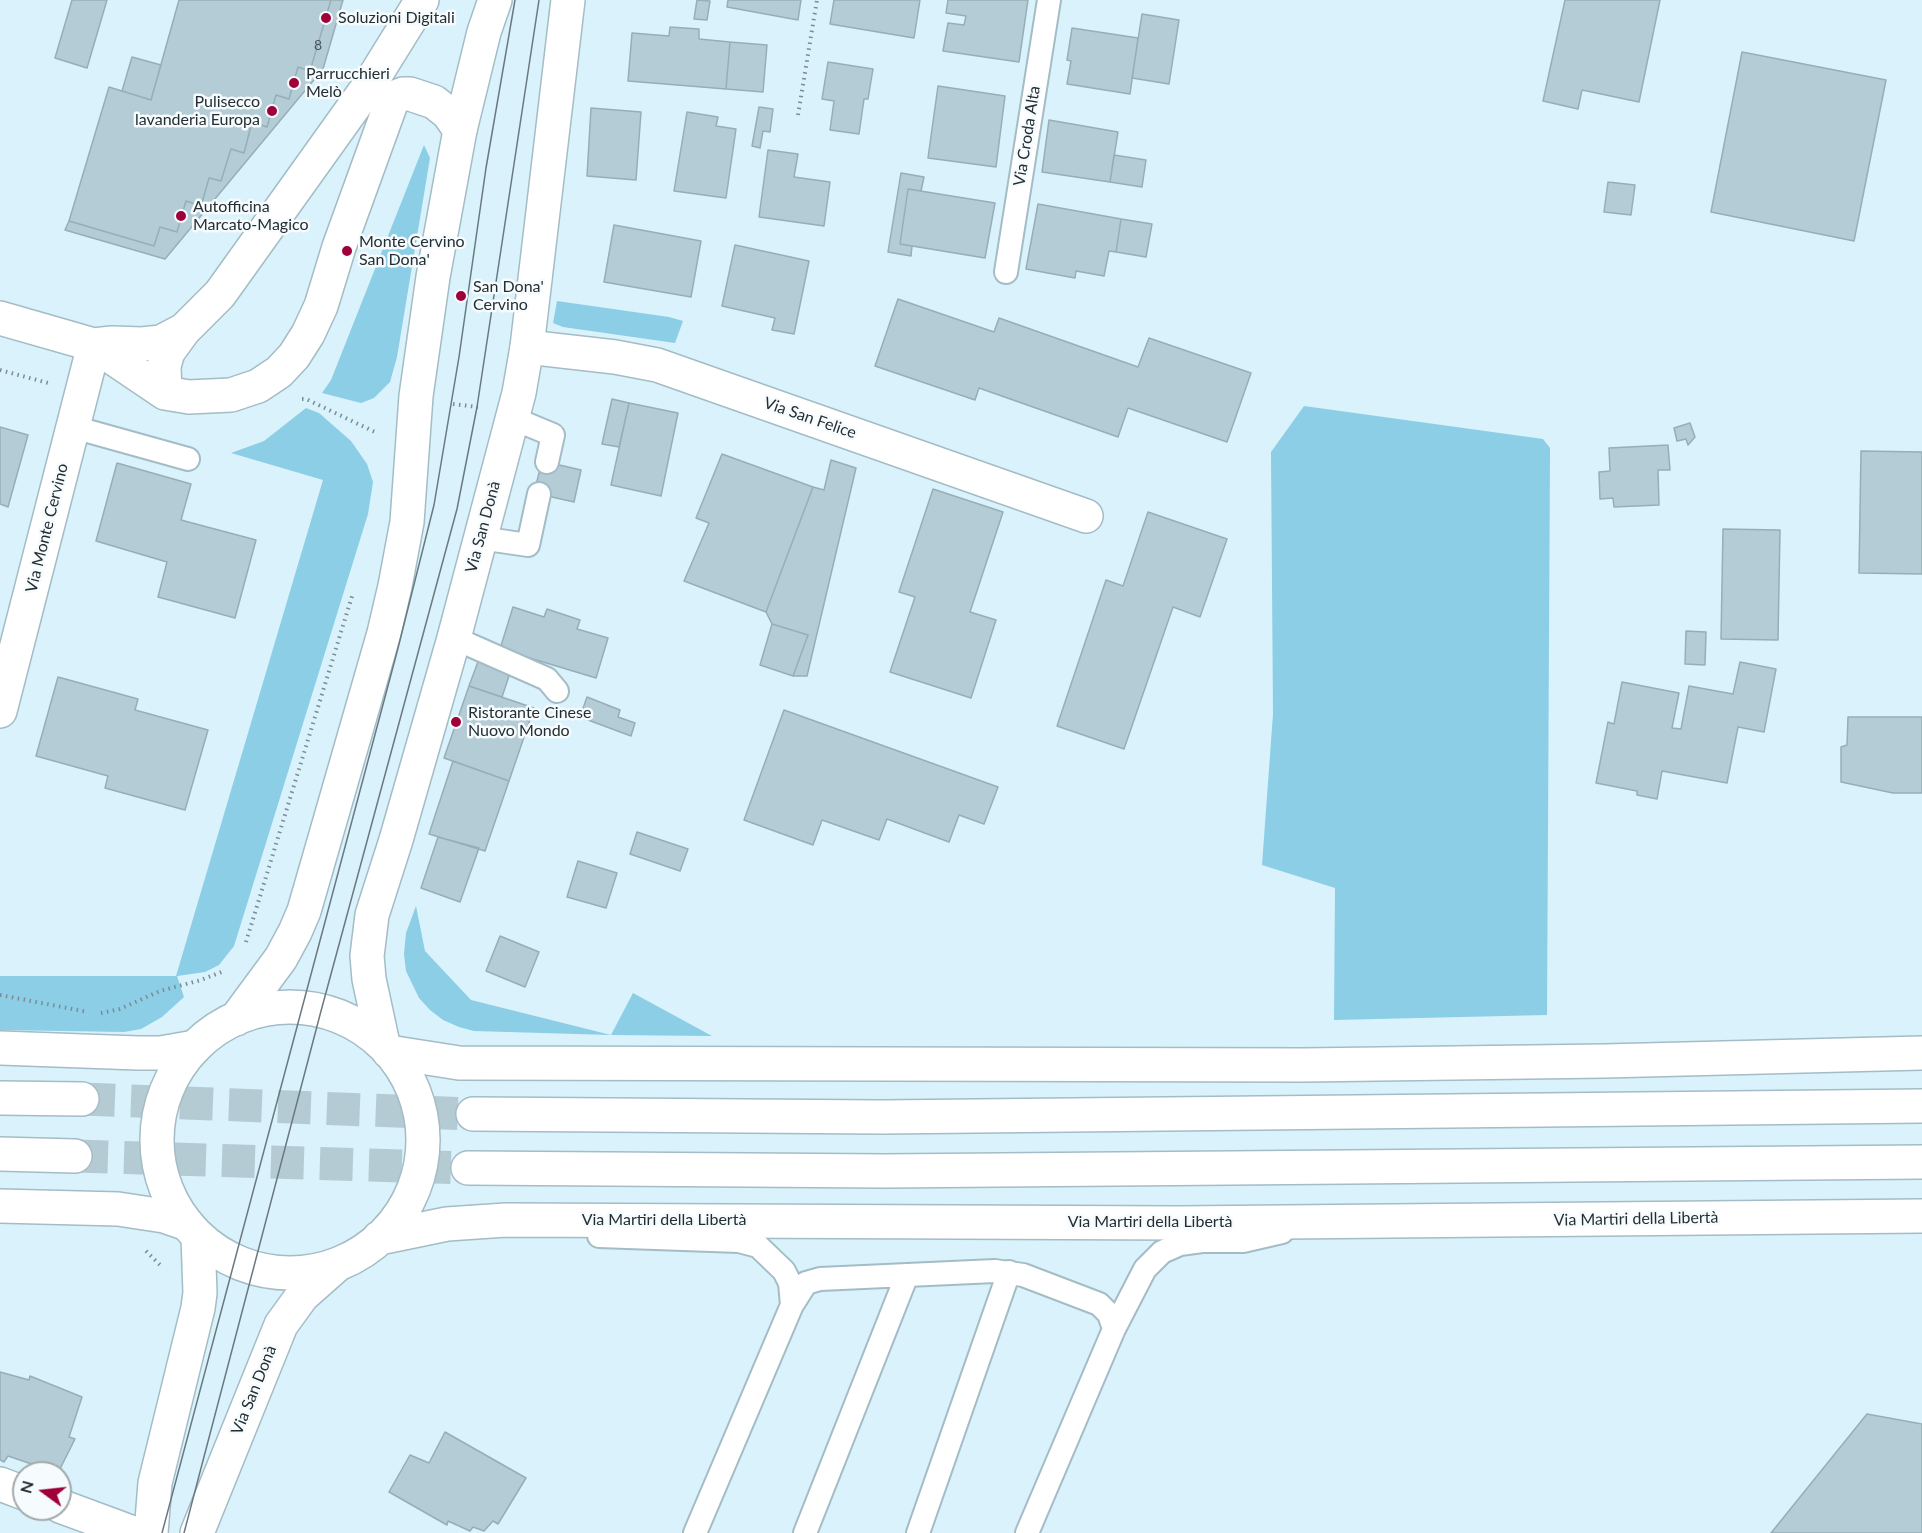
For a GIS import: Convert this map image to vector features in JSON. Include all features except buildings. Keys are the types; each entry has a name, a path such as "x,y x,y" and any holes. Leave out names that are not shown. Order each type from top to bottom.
{"main road":[{"path":"165,393 164,366 168,352 184,330 220,294 368,87 422,0"},
{"name":"Via San Donà","path":"236,1019 281,958 304,911 396,586 407,522 421,355 460,130 484,32 495,0"},
{"name":"Via San Donà","path":"386,1048 369,980 367,956 370,925 453,638 512,418 527,348 568,0"},
{"path":"0,318 94,345 165,393 189,397 231,395 258,386 279,372 294,356 308,334 321,306 343,236 393,98 410,94 434,102 448,112 460,130"},
{"path":"94,345 161,342 184,330"},
{"name":"Via Monte Cervino","path":"0,711 94,345"},
{"name":"Via San Felice","path":"527,348 615,357 657,364 1086,516"},
{"name":"Via San Donà","path":"303,1007 343,1017 361,1027 386,1048 410,1083 422,1129 418,1175 403,1209 379,1238 338,1263 311,1271 283,1273 253,1269 223,1255 193,1230 176,1208 160,1172 157,1133 164,1096 172,1077 182,1061 208,1035 236,1019 272,1008 303,1007"},
{"path":"0,1048 161,1053 195,1047"},
{"path":"386,1048 459,1063 1293,1065 1605,1061 1922,1053"},
{"path":"0,1098 82,1099"},
{"path":"473,1114 882,1117 1922,1106"},
{"path":"0,1154 75,1156"},
{"path":"468,1168 897,1170 1922,1162"},
{"path":"0,1206 118,1209 164,1216 193,1230"},
{"name":"Via Martiri della Libertà","path":"379,1238 447,1224 506,1220 1322,1222 1922,1216"},
{"name":"Via San Donà","path":"151,1533 155,1483 198,1308 200,1293 193,1230"},
{"name":"Via San Donà","path":"197,1533 281,1325 302,1296 338,1263"},
{"path":"72,1510 134,1533"}],"lane":[{"name":"Via Croda Alta","path":"1006,272 1048,0"},
{"path":"512,418 553,435 548,462"},
{"path":"73,427 188,459"},
{"path":"480,538 528,545 539,494"},
{"path":"453,638 547,679 557,691"},
{"path":"1027,1533 1114,1329 1144,1269 1162,1252 1180,1244 1202,1241 1243,1241 1322,1222"},
{"path":"432,1227 490,1233 739,1241 758,1246 784,1270 790,1283 792,1305"},
{"path":"694,1533 792,1305 806,1283 820,1279 1009,1272 1023,1275 1099,1304 1109,1314 1114,1329"},
{"path":"918,1533 1009,1272"},
{"path":"805,1533 907,1275"}],"path":[{"path":"798,115 817,0"},
{"path":"306,399 383,436"},
{"path":"244,949 355,585"},
{"path":"100,1013 120,1009 160,991 220,974 227,968"},
{"path":"0,995 89,1012"}],"shaded area":[{"path":"424,145 430,158 397,357 390,382 374,398 361,403 322,393 331,380"},
{"path":"557,301 683,321 675,343 563,327 553,323"},
{"path":"1304,406 1543,439 1550,448 1547,1015 1334,1020 1335,888 1262,865 1273,714 1271,452"},
{"path":"306,408 319,413 351,441 367,464 373,482 368,514 234,946 219,965 205,972 177,976 184,997 162,1017 141,1029 124,1032 0,1030 0,976 176,976 323,480 231,453 264,441"},
{"path":"416,906 425,951 471,1000 611,1035 474,1031 443,1020 419,998 406,971 404,954 406,933"},
{"path":"633,993 712,1036 611,1035"}],"tunnel":[{"path":"82,1099 473,1114"},
{"path":"75,1156 468,1168"}],"tram line":[{"path":"162,1533 397,652 434,505 459,357 486,168 515,0"},
{"path":"184,1533 321,1011 457,509 477,407 539,0"}],"place":[{"name":"Soluzioni Digitali","path":"326,18"},
{"name":"Parrucchieri Melò","path":"294,83"},
{"name":"Pulisecco lavanderia Europa","path":"272,111"},
{"name":"Autofficina Marcato-Magico","path":"181,216"},
{"name":"Monte Cervino San Dona'","path":"347,251"},
{"name":"San Dona' Cervino","path":"461,296"},
{"name":"Ristorante Cinese Nuovo Mondo","path":"456,722"}]}
